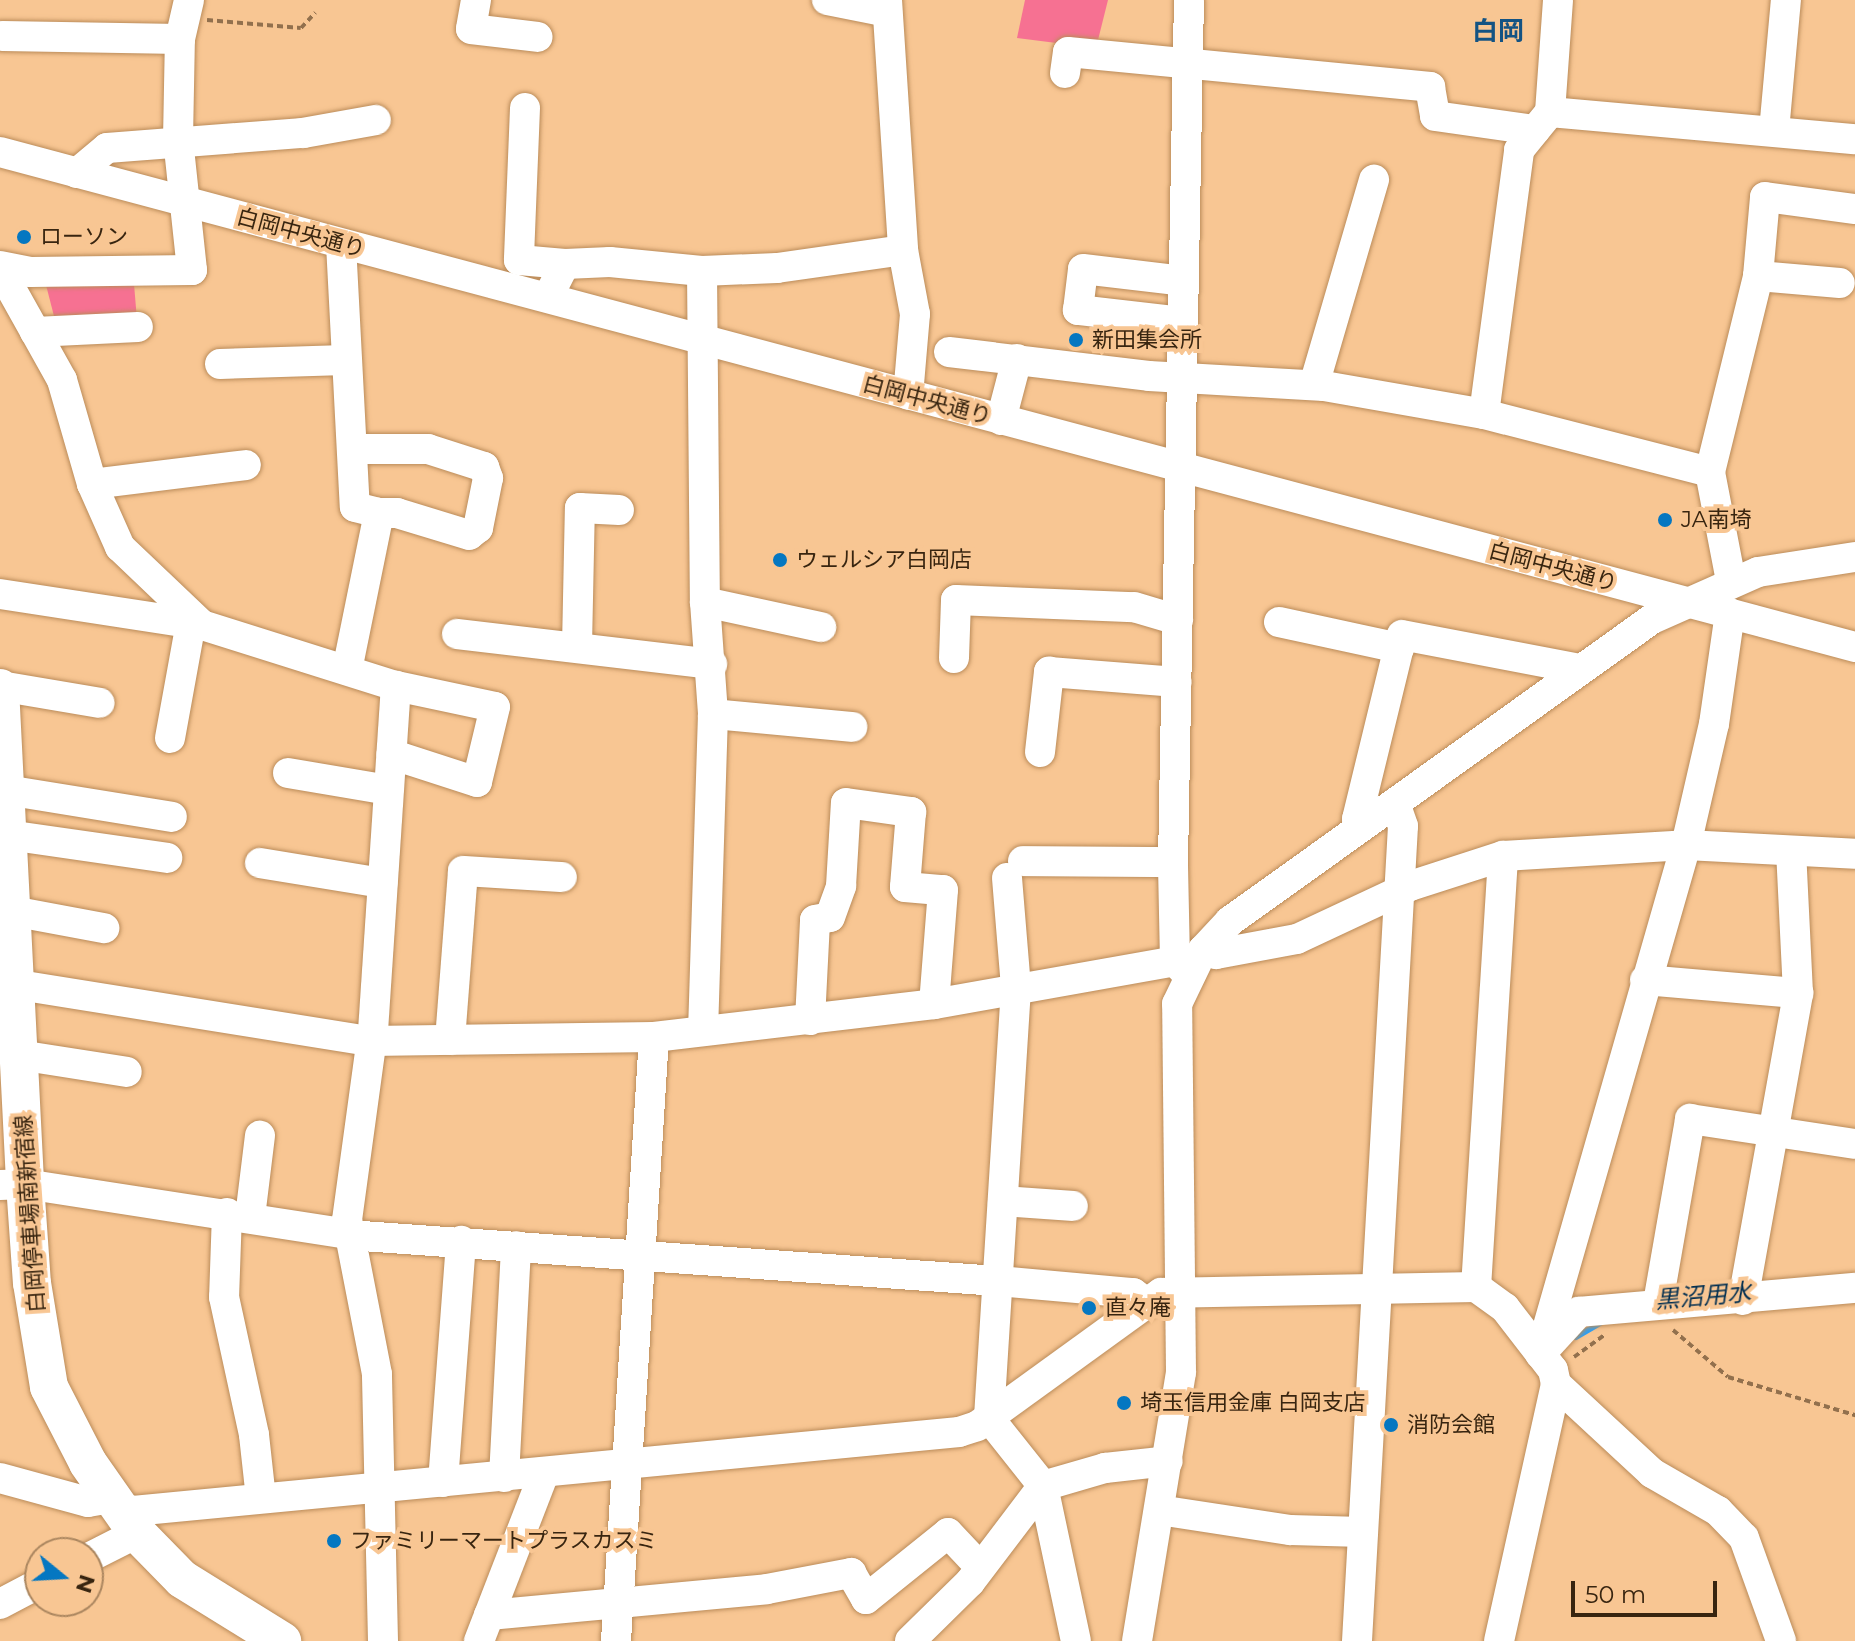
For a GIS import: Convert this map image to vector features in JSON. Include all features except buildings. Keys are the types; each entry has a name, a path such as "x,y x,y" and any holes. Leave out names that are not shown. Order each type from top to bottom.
{"main road":[{"name":"白岡停車場南新宿線","path":"0,687 12,911 8,984 19,1055 12,1184 49,1387 124,1516 182,1579 282,1641"}],"street":[{"path":"476,0 471,29 538,37"},
{"path":"827,0 887,6 903,250 915,314 908,395"},
{"path":"1137,1641 1181,1373 1174,1039 1177,1004 1188,962 1173,862 1189,0"},
{"path":"1484,414 1519,150 1542,121 1558,0"},
{"path":"1774,131 1786,0"},
{"path":"0,268 30,272 192,270 178,139 185,19 2,36"},
{"path":"1065,73 1068,52 1430,87 1435,116 1774,131 1855,139"},
{"path":"525,108 519,260 565,264 610,262 702,271 777,268 903,250"},
{"path":"77,173 107,148 178,139 303,133 376,120"},
{"name":"白岡中央通り","path":"0,152 1855,647"},
{"path":"1314,385 1374,180"},
{"path":"1731,581 1710,472 1758,276 1765,197 1855,209"},
{"path":"341,244 355,507 379,513 397,513 469,535 478,528 488,478 484,467 428,449 352,449"},
{"path":"548,297 565,264"},
{"path":"0,268 62,380 92,484 120,547 196,624"},
{"path":"1182,322 1078,310 1083,269 1183,281"},
{"path":"702,271 705,602 712,664 713,714 703,1029"},
{"path":"1758,276 1840,283"},
{"path":"35,332 138,327"},
{"path":"949,352 1180,378 1314,385 1484,414 1710,472"},
{"path":"1001,420 1017,359"},
{"path":"220,364 345,360"},
{"path":"92,484 246,465"},
{"path":"577,646 580,508 619,510"},
{"path":"347,670 379,513"},
{"path":"1188,962 1230,921 1361,826 1581,669 1685,602 1731,581 1784,566 1855,557"},
{"path":"0,594 196,624 396,686 495,707 477,782 391,754"},
{"path":"954,658 956,600 1134,607 1178,620"},
{"path":"705,602 821,627"},
{"path":"1499,1641 1554,1368 1645,980 1686,845 1714,724 1730,613"},
{"path":"1279,622 1399,648"},
{"path":"170,738 196,624"},
{"path":"457,634 712,664"},
{"path":"1361,826 1357,819 1402,635 1581,669"},
{"path":"1040,752 1049,672 1177,682"},
{"path":"383,1641 377,1374 347,1220 370,1041 396,686"},
{"path":"0,687 100,703"},
{"path":"713,714 852,727"},
{"path":"288,773 389,790"},
{"path":"6,790 172,817"},
{"path":"810,1020 815,920 830,917 841,886 846,803 911,812 905,887 943,890 934,1004"},
{"path":"1357,1641 1403,826 1395,803"},
{"path":"8,835 167,858"},
{"path":"8,984 370,1041 654,1037 934,1004 1016,988 1188,962 1297,939 1399,890 1503,856 1686,845 1855,854"},
{"path":"1743,1300 1798,993 1791,852"},
{"path":"1476,1287 1503,856"},
{"path":"1076,1641 1043,1486 989,1418 1016,988 1015,869 1173,862"},
{"path":"260,863 382,883"},
{"path":"450,1040 463,871 562,877"},
{"path":"12,911 104,928"},
{"path":"1645,980 1798,993"},
{"path":"616,1641 654,1037"},
{"path":"19,1055 127,1072"},
{"path":"1659,1317 1690,1119 1855,1144"},
{"path":"260,1136 239,1215 224,1297 254,1435 261,1498"},
{"path":"12,1184 239,1215 350,1234 638,1258 998,1281 1133,1293 1144,1301"},
{"path":"1003,1201 1073,1206"},
{"path":"443,1482 461,1241"},
{"path":"504,1477 516,1246"},
{"path":"104,1539 124,1516 133,1511 959,1432 989,1418 1144,1301 1181,1291 1476,1287 1505,1308 1554,1368 1652,1473 1718,1511 1744,1538 1781,1641"},
{"path":"1554,1368 1579,1312 1659,1317 1743,1300 1855,1288"},
{"path":"910,1641 980,1567 1043,1486 1105,1468 1168,1461"},
{"path":"484,1628 544,1473"},
{"path":"0,1478 88,1502 124,1516"},
{"path":"1159,1510 1290,1530 1363,1532"},
{"path":"484,1628 620,1603 767,1589 851,1573 866,1599 948,1533 980,1567"},
{"path":"0,1604 24,1591"}],"path":[{"path":"185,19 301,28 315,13"},
{"path":"1659,1317 1728,1377 1855,1415"},
{"path":"1673,1330 1688,1328"},
{"path":"1554,1368 1607,1334 1620,1333"}],"shaded area":[{"path":"1025,0 1108,0 1096,48 1017,38"},
{"path":"134,284 137,320 55,320 46,285"}],"waterway":[{"name":"黒沼用水","path":"1576,1337 1600,1323"}],"place":[{"name":"ローソン","path":"24,237"},
{"name":"新田集会所","path":"1076,340"},
{"name":"JA南埼","path":"1665,520"},
{"name":"ウェルシア白岡店","path":"780,560"},
{"name":"直々庵","path":"1089,1308"},
{"name":"埼玉信用金庫 白岡支店","path":"1124,1403"},
{"name":"消防会館","path":"1391,1425"},
{"name":"ファミリーマートプラスカスミ","path":"334,1541"}],"district":[{"name":"白岡","path":"1498,32"}]}
